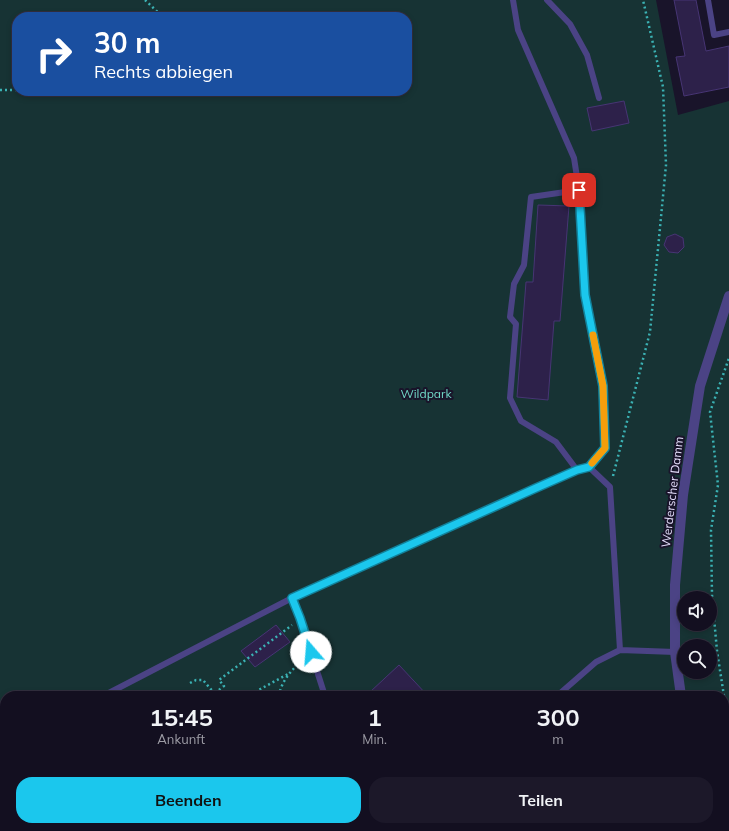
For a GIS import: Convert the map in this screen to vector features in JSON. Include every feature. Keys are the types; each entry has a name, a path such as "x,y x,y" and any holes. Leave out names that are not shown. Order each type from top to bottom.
{"street":[{"name":"Werderscher Damm","path":"680,691 675,652 675,585 683,495 700,386 729,296"}],"lane":[{"path":"113,691 292,598 577,470 589,467 605,448 603,386 585,295 579,190 574,158 518,30 513,0"},
{"path":"547,0 570,24 587,55 599,98"},
{"path":"708,0 714,35 729,32"},
{"path":"577,470 556,442 521,421 510,398 516,324 510,317 514,284 524,265 531,198 579,190"},
{"path":"589,467 610,487 620,650"},
{"path":"292,598 323,691"},
{"path":"563,691 596,662 620,650 675,652"}],"path":[{"path":"145,0 158,12"},
{"path":"610,487 650,332 666,165 663,87 644,0"},
{"path":"0,90 12,90"},
{"path":"723,691 717,651 712,595 711,530 718,485 710,412 729,358"},
{"path":"217,691 224,686 219,680 284,631"},
{"path":"280,691 282,684 289,674 311,652"},
{"path":"257,691 289,674"},
{"path":"190,683 196,680 203,680 212,691"}],"green space":[{"name":"Wildpark","path":"0,0 656,0 678,115 729,101 729,691 0,691"}],"building":[{"path":"674,0 696,0 706,51 729,46 729,87 684,96 676,57 685,56"},
{"path":"624,101 629,123 592,131 587,108"},
{"path":"538,205 569,206 560,321 554,321 548,400 517,397 526,282 533,282"},
{"path":"675,234 683,238 684,247 678,253 669,252 664,245 667,237"},
{"path":"276,625 290,642 255,667 241,651"},
{"path":"399,665 423,691 371,691"}],"slow traffic":[{"path":"592,463 605,448 603,386 593,335"}],"route":[{"path":"311,652 292,598 536,488 577,470 589,467 605,448 603,386 585,295 580,232 579,190"}]}
